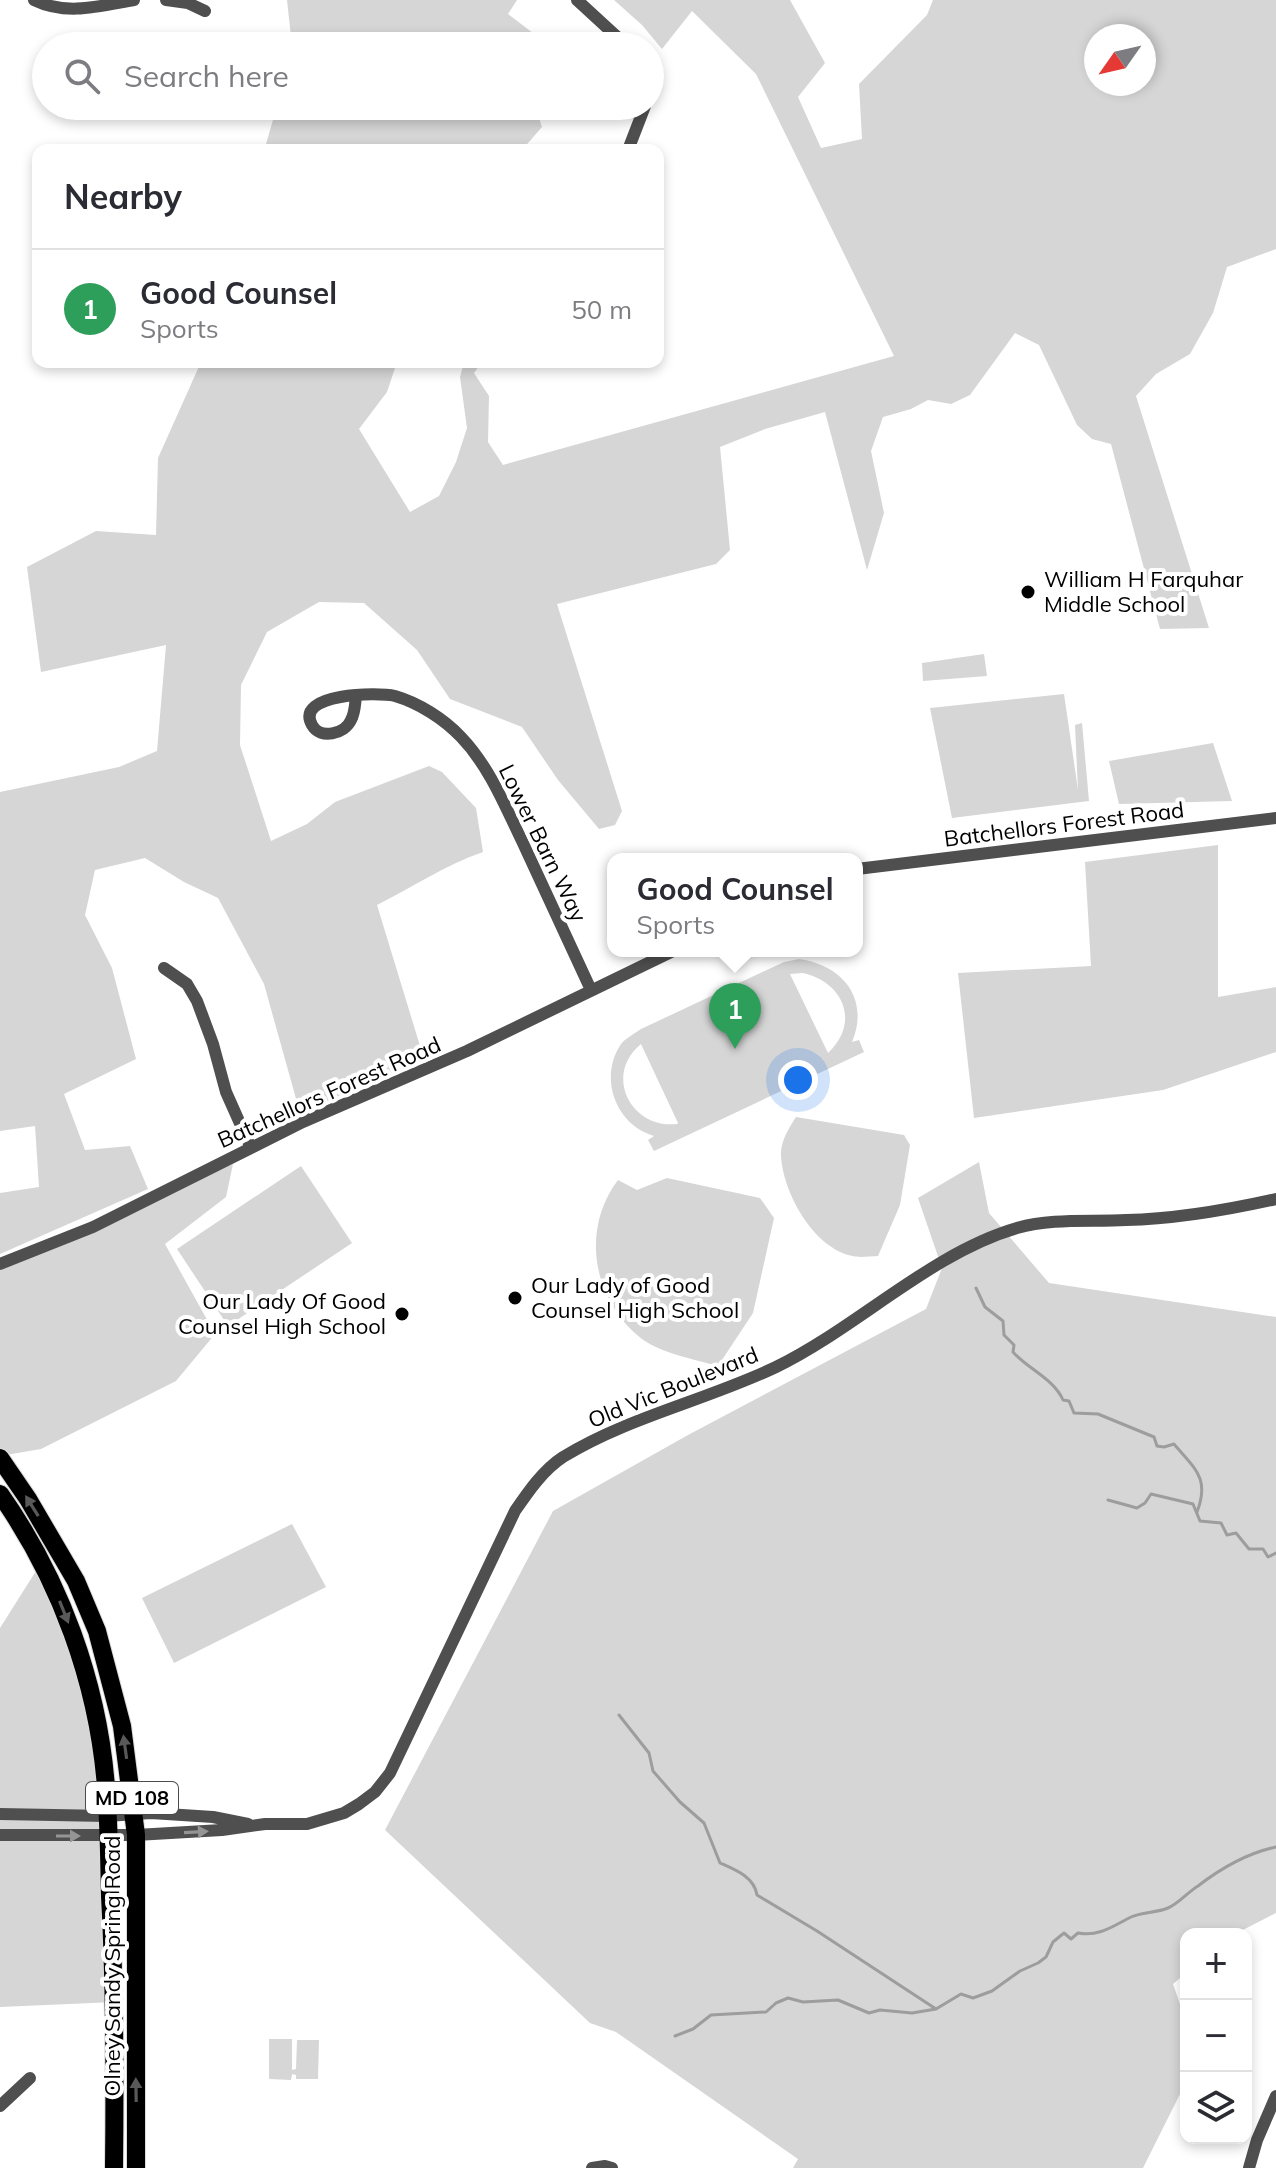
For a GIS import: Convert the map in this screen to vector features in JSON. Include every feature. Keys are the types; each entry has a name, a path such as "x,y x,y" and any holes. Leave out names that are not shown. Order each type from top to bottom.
{"main road":[{"name":"Olney Sandy Spring Road","path":"0,1458 76,1581 97,1631 122,1726 136,1835 136,2168"},
{"name":"Olney Sandy Spring Road","path":"0,1494 31,1542 72,1633 96,1720 106,1786 115,2002 114,2168"}],"street":[{"path":"34,0 46,5 82,9 134,0"},
{"path":"166,0 188,3 205,11"},
{"path":"577,0 612,32"},
{"path":"630,144 640,120"},
{"name":"Lower Barn Way","path":"356,696 391,695 409,701 461,736 501,797 591,990"},
{"name":"Batchellors Forest Road","path":"863,868 1276,818"},
{"name":"Batchellors Forest Road","path":"0,1264 93,1227 312,1118 467,1051 660,957"},
{"path":"164,968 187,984 197,1001 226,1092 251,1148"},
{"name":"Old Vic Boulevard","path":"0,1835 136,1835 307,1824 359,1804 383,1783 401,1756 515,1511 536,1482 560,1459 787,1361 827,1340 972,1244 1020,1227 1221,1212 1276,1199"},
{"name":"Old Vic Boulevard","path":"0,1814 107,1816 134,1813 213,1817 256,1825"},
{"path":"0,2106 30,2078"},
{"path":"1249,2168 1276,2096"},
{"path":"592,2168 612,2168"}],"shaded area":[{"path":"287,0 517,0 508,14 532,32 290,32"},
{"path":"614,0 790,0 825,63 798,97 821,148 862,139 859,84 927,15 933,0 1276,0 1276,249 1227,267 1213,313 1190,354 1156,374 1136,396 1209,628 1160,629 1111,444 1092,439 1077,425 1039,345 1015,333 970,395 951,404 928,400 911,409 883,417 871,451 884,513 867,570 825,412 765,429 720,447 730,550 716,564 557,604 622,811 615,825 599,829 558,780 522,727 450,699 417,650 364,603 319,602 267,632 241,685 240,745 271,841 307,824 335,802 429,766 442,772 476,808 483,852 377,905 424,1059 300,1113 264,984 218,898 145,858 95,870 85,915 112,968 136,1059 64,1094 85,1150 130,1146 148,1189 0,1254 0,1193 39,1187 35,1126 0,1131 0,792 119,767 157,751 166,645 41,672 27,567 96,531 156,535 158,458 198,368 395,368 387,392 359,429 410,512 439,496 456,462 467,428 460,377 462,368 478,368 474,373 489,396 488,442 503,465 894,356 756,74 692,11 664,46 664,32 648,32"},
{"path":"273,120 540,120 542,127 527,144 266,144"},
{"path":"984,654 987,676 923,681 922,663"},
{"path":"1064,694 1078,790 1075,725 1082,723 1089,801 952,818 930,708"},
{"path":"1213,743 1232,801 1119,804 1109,761"},
{"path":"1218,845 1218,997 1276,987 1276,1052 1163,1090 974,1118 958,973 1091,966 1085,862"},
{"path":"799,959 828,968 849,987 858,1012 852,1042 859,1040 864,1052 654,1151 648,1140 654,1136 630,1122 615,1099 611,1071 621,1044 641,1029 784,962","holes":["803,973 828,985 843,1005 844,1029 828,1053 790,974","641,1044 678,1123 677,1124 647,1118 635,1109 628,1098 624,1070"]},
{"path":"796,1117 904,1135 910,1145 900,1205 878,1256 856,1257 826,1243 794,1202 783,1171 781,1151 783,1140"},
{"path":"979,1162 989,1213 1049,1283 1276,1317 1276,1913 1247,1928 1180,1928 1180,1978 1173,1984 1180,2004 1180,2094 1143,2168 793,2168 798,2159 616,2032 590,2023 385,1830 553,1511 688,1435 926,1309 942,1268 918,1198"},
{"path":"233,1164 226,1197 165,1244 215,1334 176,1381 41,1449 0,1456 0,1266"},
{"path":"301,1166 352,1243 228,1326 177,1249"},
{"path":"667,1178 760,1198 774,1218 753,1313 718,1366 669,1352 642,1339 612,1305 597,1264 599,1221 606,1200 618,1180 637,1190"},
{"path":"292,1524 326,1587 174,1663 142,1598"},
{"path":"41,1563 96,1720 115,2002 0,2007 0,1628"},
{"path":"269,2039 292,2039 292,2070 296,2069 297,2040 319,2040 318,2079 296,2079 296,2075 292,2074 291,2080 269,2079"}],"waterway":[{"path":"976,1288 985,1307 1003,1321 1004,1335 1014,1345 1013,1352 1054,1386 1063,1400 1069,1401 1074,1413 1098,1414 1154,1437 1157,1446 1174,1444 1194,1468 1201,1482 1197,1512"},
{"path":"1108,1500 1137,1508 1151,1494 1193,1504 1200,1521 1221,1523 1227,1535 1236,1533 1249,1549 1263,1549 1268,1557 1276,1553"},
{"path":"619,1715 649,1753 653,1771 680,1802 704,1823 720,1863 748,1879 757,1895 936,2009 961,1994 973,1998 992,1991 1046,1957 1053,1942 1064,1933 1071,1939 1078,1933 1099,1932 1135,1915 1168,1908 1225,1868 1245,1857 1276,1847"},
{"path":"675,2036 693,2029 711,2015 766,2012 788,1998 803,2002 838,2000 869,2013 880,2010 912,2013 936,2009"}],"place":[{"name":"William H Farquhar Middle School","path":"1028,592"},
{"name":"Good Counsel","path":"735,1049"},
{"name":"Our Lady of Good Counsel High School","path":"515,1298"},
{"name":"Our Lady Of Good Counsel High School","path":"402,1314"}]}
